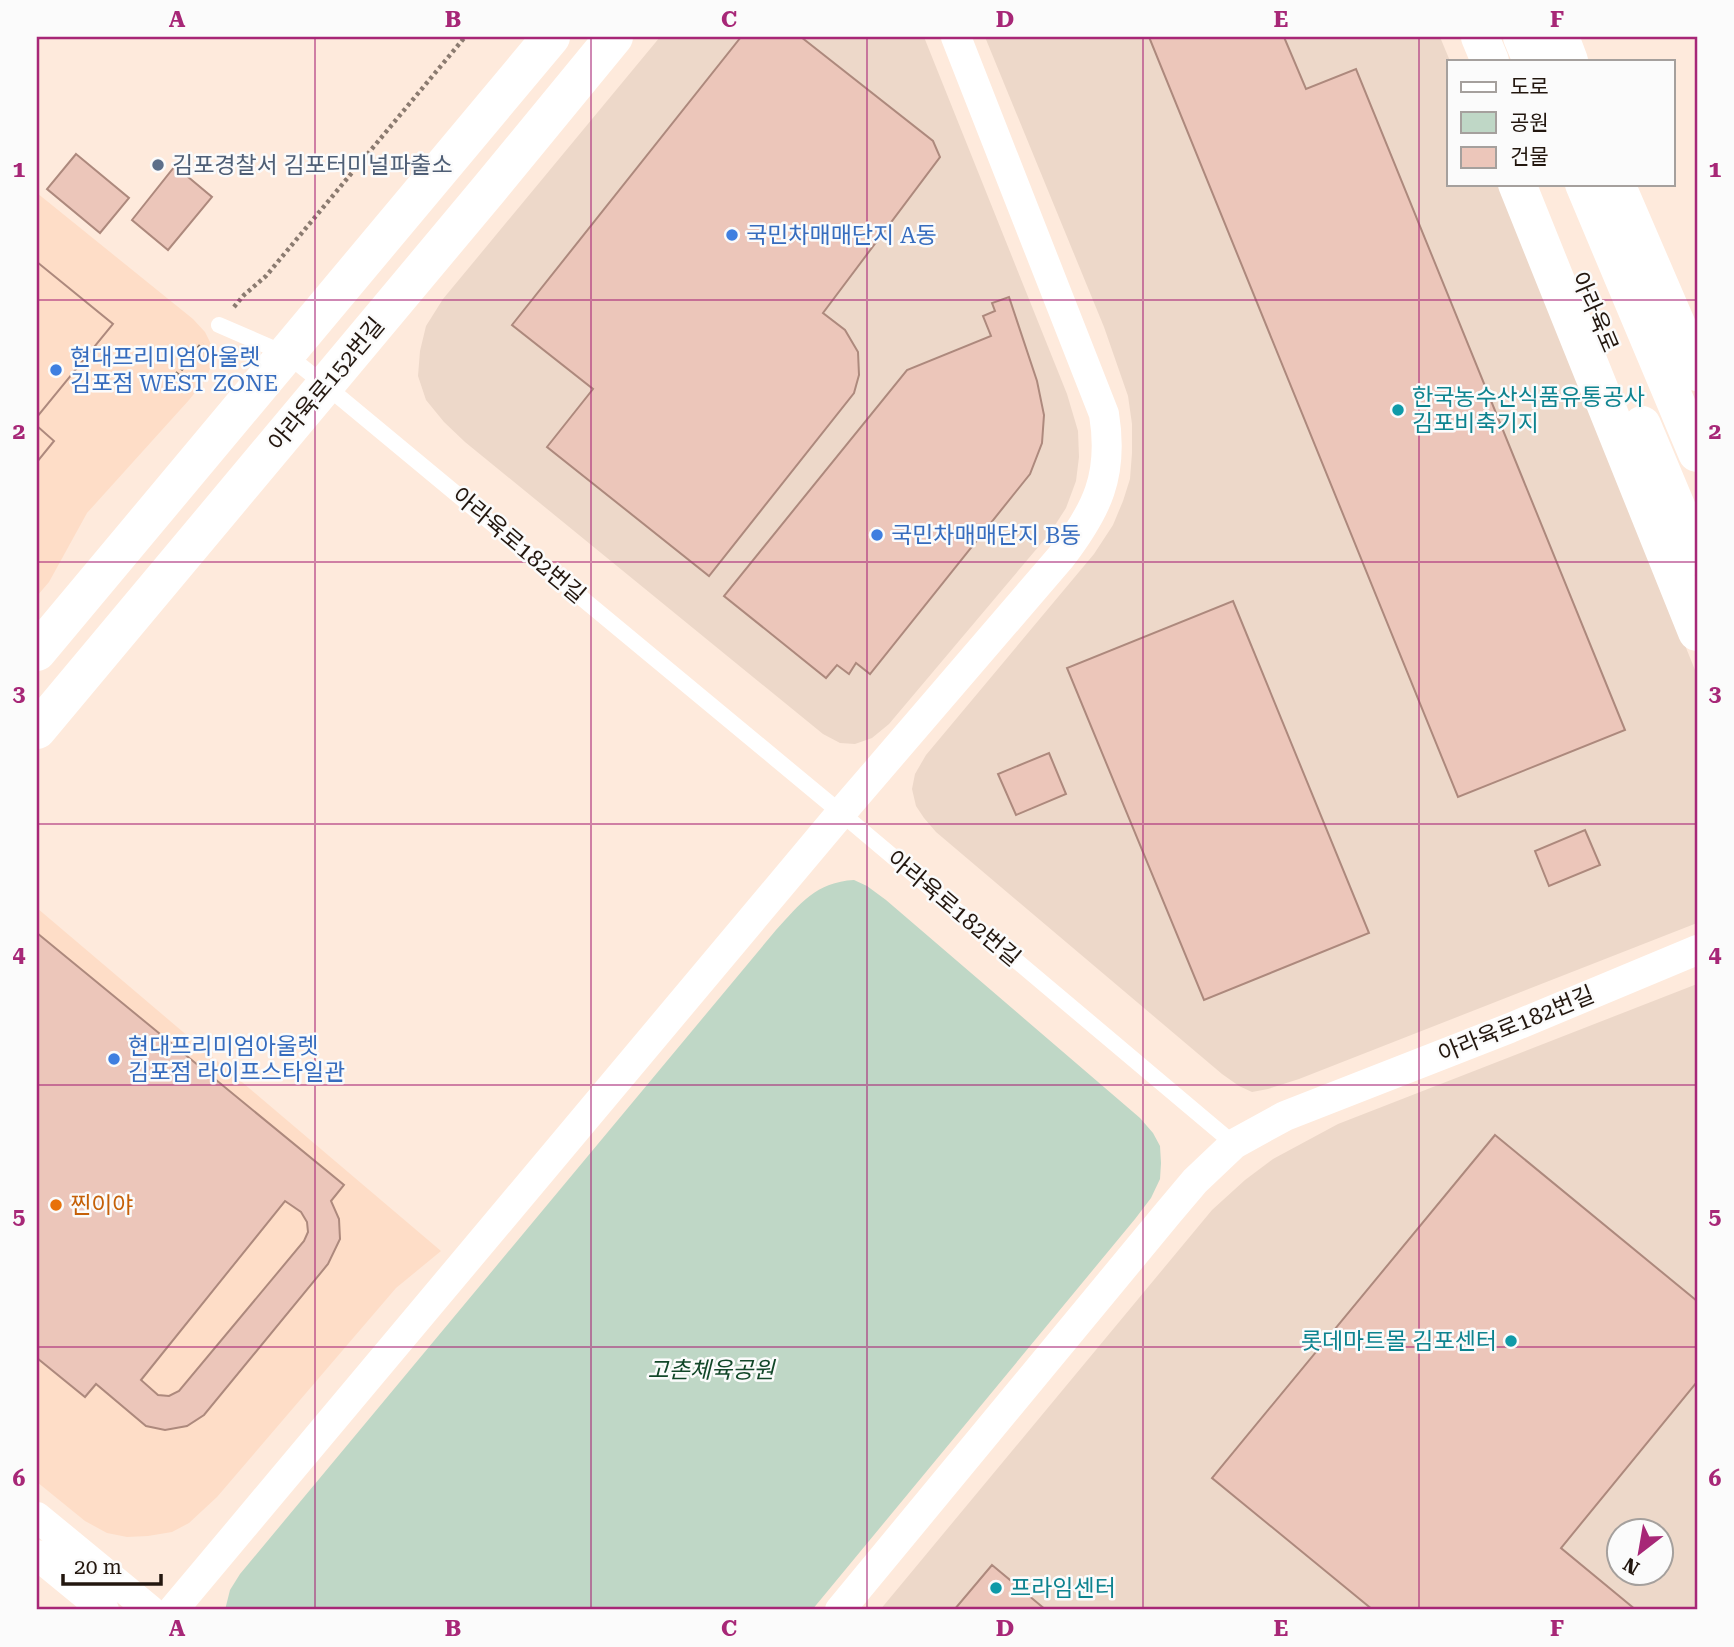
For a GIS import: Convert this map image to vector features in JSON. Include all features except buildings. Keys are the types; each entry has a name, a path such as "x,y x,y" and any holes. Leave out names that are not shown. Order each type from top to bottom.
{"street":[{"path":"37,652 551,37"},
{"name":"아라육로152번길","path":"37,730 614,37"},
{"path":"173,1610 841,813 1077,536 1091,513 1101,490 1107,463 1108,438 1104,415 956,37"},
{"path":"1458,37 1468,60"},
{"path":"1480,37 1490,60"},
{"path":"1522,37 1532,60"},
{"path":"1560,37 1569,60"},
{"path":"1518,186 1697,632"},
{"name":"아라육로","path":"1543,186 1697,556"},
{"name":"아라육로","path":"1585,186 1697,453"},
{"path":"1617,186 1697,372"},
{"name":"아라육로182번길","path":"1234,1144 1285,1116 1510,1028 1697,950"},
{"path":"840,1610 1195,1181 1234,1144"},
{"path":"37,1517 150,1610"},
{"path":"37,1555 104,1610"}],"lane":[{"name":"아라육로182번길","path":"219,325 286,355 325,385 841,813 1234,1144"}],"path":[{"path":"244,295 266,276 465,37"},
{"path":"167,386 186,364"}],"shaded area":[{"path":"660,37 924,37 1067,394 1078,431 1076,481 1066,508 1050,533 889,724 872,738 855,744 840,743 823,734 465,442 426,400 418,376 426,326 443,299"},
{"path":"985,37 1440,37 1450,60 1447,60 1447,186 1500,186 1697,675 1697,923 1299,1079 1252,1092 1222,1074 936,832 916,806 912,789 915,774 926,755 1094,554 1113,525 1123,501 1130,479 1132,424 1128,396 1104,327"},
{"path":"37,193 193,319 205,332 212,346 213,361 206,379 189,400 87,513 49,582 37,596"},
{"path":"37,908 441,1251 396,1288 217,1497 189,1523 172,1532 127,1537 107,1533 85,1521 37,1482"},
{"path":"1697,984 1697,1610 880,1610 1212,1210 1273,1159 1338,1124"}],"green space":[{"name":"고촌체육공원","path":"854,880 886,900 1140,1118 1160,1146 1161,1163 1160,1179 1151,1198 1135,1219 812,1610 225,1610 230,1590 240,1574 776,930 801,903 819,890"}],"place":[{"name":"김포경찰서 김포터미널파출소","path":"158,165"},
{"name":"국민차매매단지 A동","path":"732,235"},
{"name":"현대프리미엄아울렛 김포점 WEST ZONE","path":"56,370"},
{"name":"한국농수산식품유통공사 김포비축기지","path":"1398,410"},
{"name":"국민차매매단지 B동","path":"877,535"},
{"name":"현대프리미엄아울렛 김포점 라이프스타일관","path":"114,1059"},
{"name":"찐이야","path":"56,1205"},
{"name":"롯데마트몰 김포센터","path":"1511,1341"},
{"name":"프라임센터","path":"996,1588"}]}
